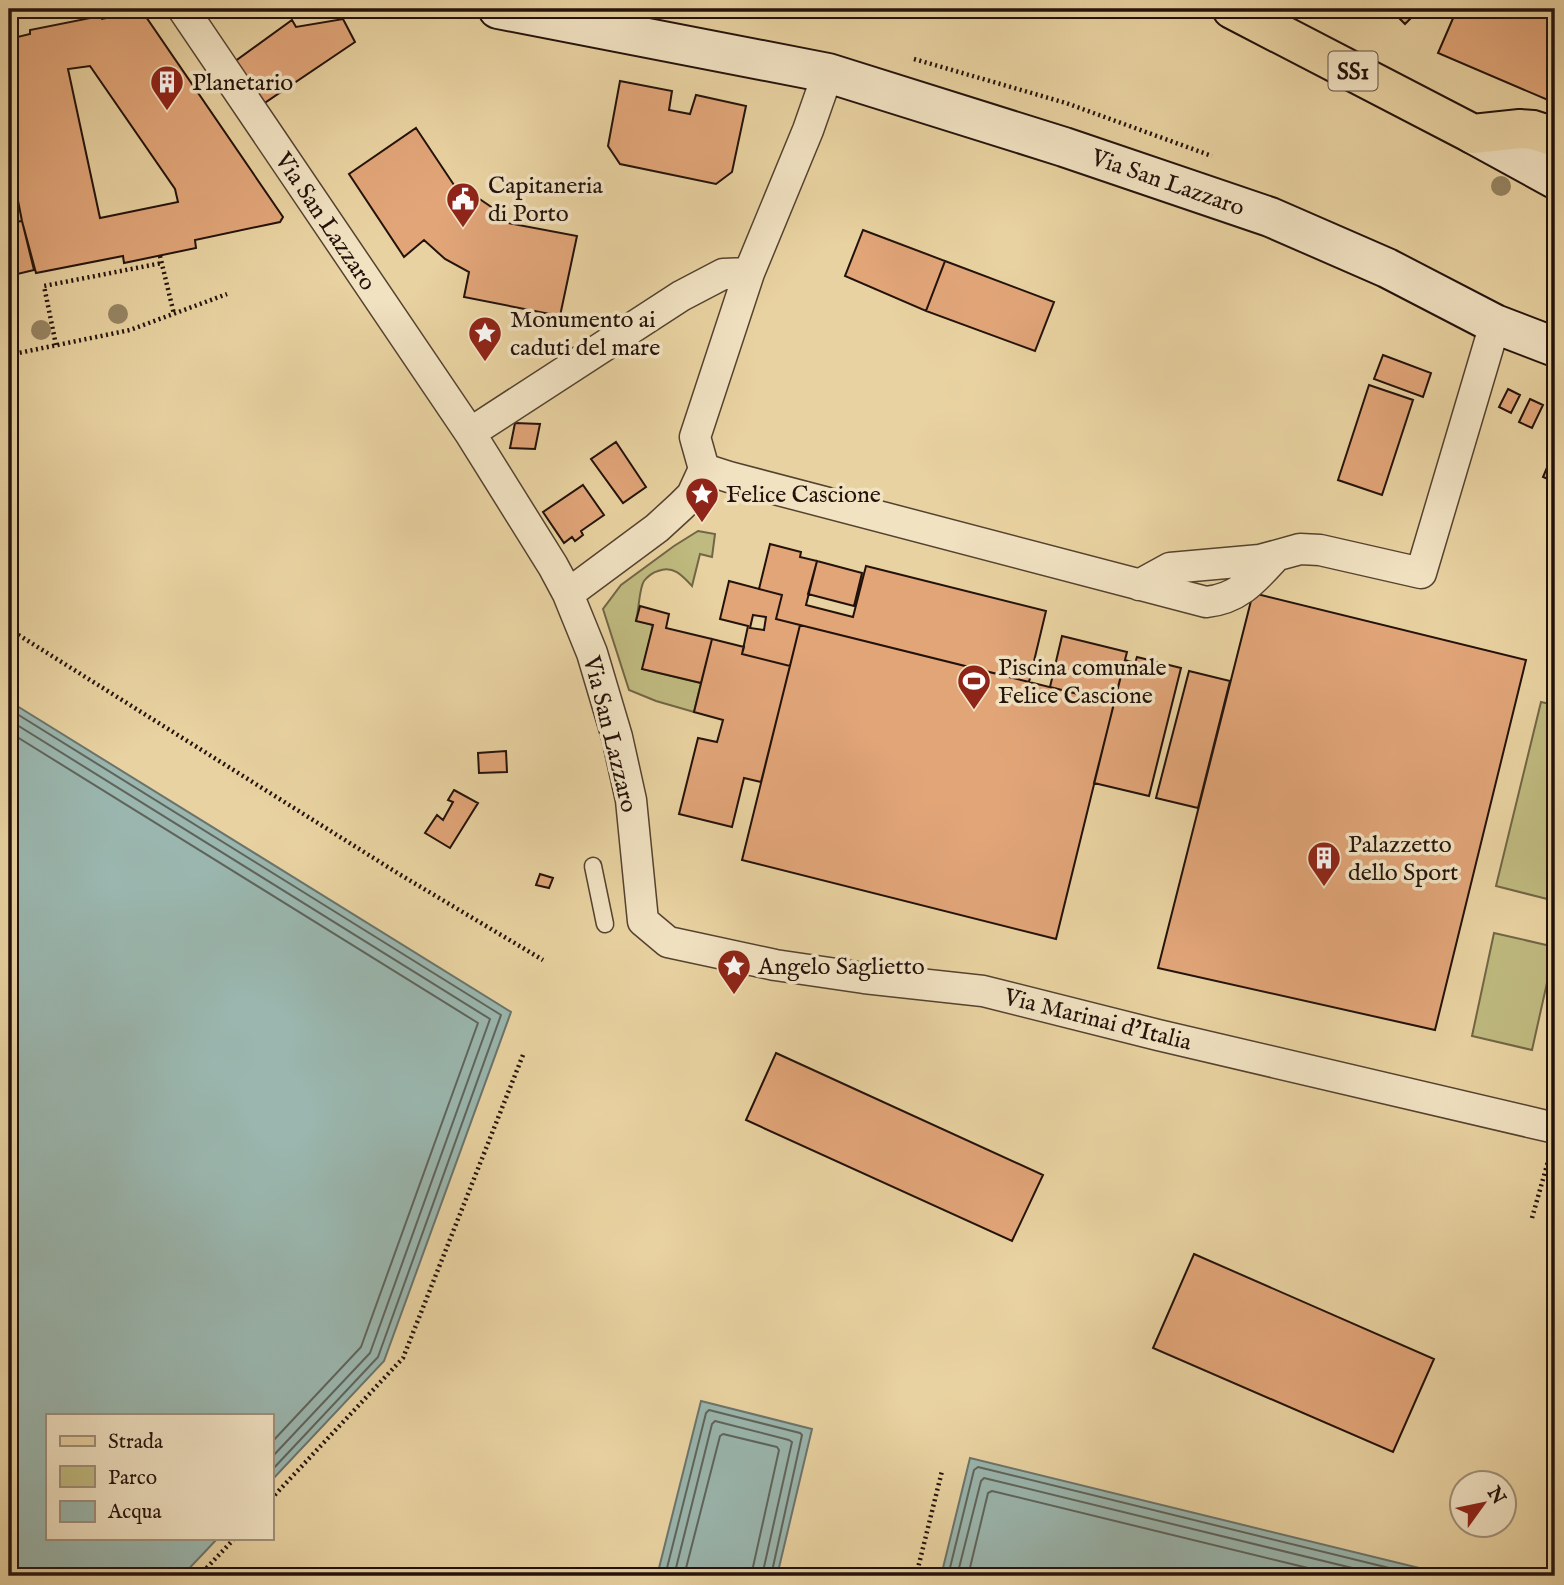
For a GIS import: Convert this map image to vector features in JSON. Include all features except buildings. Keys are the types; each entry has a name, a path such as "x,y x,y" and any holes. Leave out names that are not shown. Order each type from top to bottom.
{"main road":[{"name":"SS1","path":"1232,9 1473,134 1511,129 1545,154"}],"street":[{"name":"Via San Lazzaro","path":"183,9 470,433 568,594 592,653 617,737 631,800 643,921"},
{"name":"Via San Lazzaro","path":"498,9 828,73 1064,147 1270,217 1387,268 1495,324 1555,347"},
{"path":"568,594 657,528 692,495 704,468 695,437 749,273 808,131 828,73"},
{"path":"470,433 681,296 723,274 749,273"},
{"name":"Via San Lazzaro","path":"1495,324 1555,365"},
{"path":"704,468 729,477 1206,602 1232,596 1253,581 1275,557 1300,549 1320,550 1421,573 1495,324"},
{"name":"Via Marinai d'Italia","path":"643,921 668,942 775,965 982,991 1171,1038 1553,1141"}],"lane":[{"path":"593,866 605,925"}],"path":[{"path":"160,256 174,314"},
{"path":"56,345 44,286 162,263"},
{"path":"9,355 130,330 227,294"},
{"path":"9,629 387,867 543,960"},
{"path":"273,1497 403,1358 523,1055"},
{"path":"1532,1218 1553,1141"},
{"path":"916,1576 942,1471"},
{"path":"199,1576 233,1540"}],"green space":[{"path":"698,531 715,534 712,557 700,554 692,586 673,570 663,569 652,574 642,584 636,620 653,625 643,669 701,683 694,712 629,690 603,609 621,585"},
{"path":"1541,702 1555,705 1555,901 1496,886"},
{"path":"1494,933 1555,947 1532,1050 1472,1036"}],"water":[{"path":"9,701 511,1012 384,1361 273,1479 273,1414 46,1414 46,1540 216,1540 182,1576 9,1576"},
{"path":"701,1401 812,1429 777,1576 657,1576"},
{"path":"970,1458 1452,1576 941,1576"}],"place":[{"name":"Planetario","path":"167,112"},
{"name":"Capitaneria di Porto","path":"463,229"},
{"name":"Monumento ai caduti del mare","path":"485,363"},
{"name":"Felice Cascione","path":"702,524"},
{"name":"Piscina comunale Felice Cascione","path":"974,711"},
{"name":"Palazzetto dello Sport","path":"1324,888"},
{"name":"Angelo Saglietto","path":"734,996"}]}
